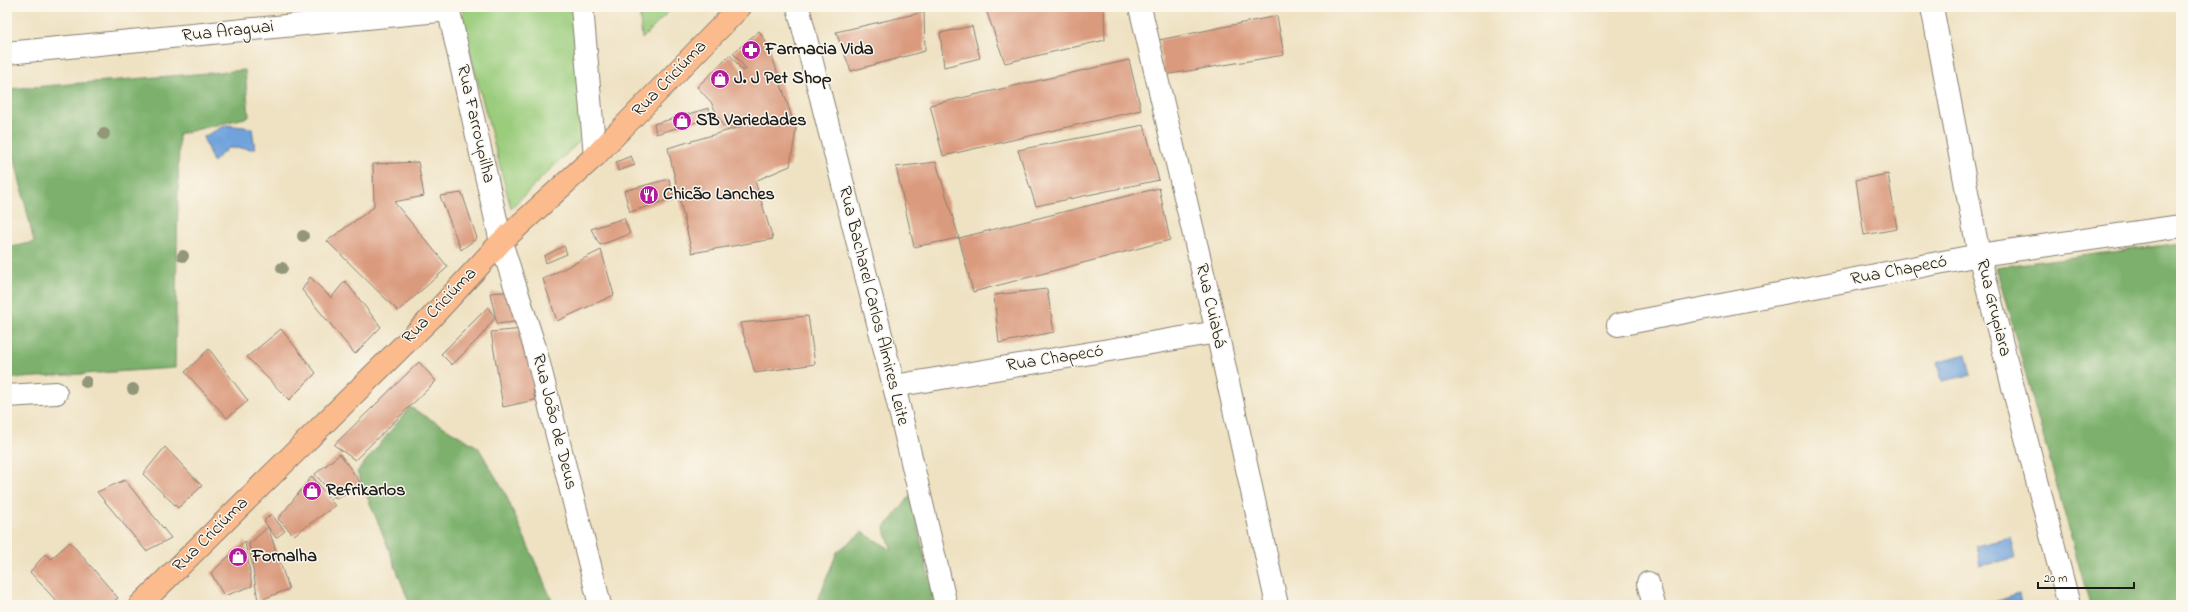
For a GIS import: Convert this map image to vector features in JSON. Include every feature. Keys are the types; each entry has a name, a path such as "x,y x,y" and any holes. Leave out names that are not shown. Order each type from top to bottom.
{"main road":[{"name":"Rua Criciúma","path":"142,604 429,320 501,242 595,156 740,7"}],"street":[{"path":"582,7 595,156"},
{"name":"Rua Bacharel Carlos Almires Leite","path":"798,7 894,386 946,605"},
{"name":"Rua Cuiabá","path":"1140,7 1217,332 1277,605"},
{"name":"Rua Grupiara","path":"1932,7 1979,255 2069,605"},
{"name":"Rua Araguai","path":"7,53 448,8"},
{"name":"Rua Farroupilha","path":"448,8 501,242"},
{"name":"Rua Chapecó","path":"1618,325 1979,255 2181,226"},
{"name":"Rua João de Deus","path":"501,242 535,348 600,605"},
{"name":"Rua Chapecó","path":"894,386 1217,332"},
{"path":"7,396 56,393"},
{"path":"1648,583 1654,605"}],"green space":[{"path":"462,7 583,7 593,128 511,208 464,30"},
{"path":"639,7 673,7 642,39"},
{"path":"245,70 249,117 179,134 175,368 7,379 7,248 34,242 7,126 7,89"},
{"path":"2181,243 2181,605 2090,605 1996,267"},
{"path":"410,407 478,447 505,493 554,605 410,605 357,472"},
{"path":"911,495 935,605 816,605 837,552 862,532 892,550 884,528"}],"water":[{"path":"226,125 252,128 255,149 228,148 213,162 203,137"},
{"path":"1966,354 1971,375 1942,381 1937,362"},
{"path":"2010,538 2015,558 1980,566 1976,546"},
{"path":"2019,594 2021,605 1988,605 1988,604"}],"building":[{"path":"1003,7 1104,7 1105,40 1005,63 986,10"},
{"path":"924,12 925,51 851,71 836,32"},
{"path":"1277,16 1284,55 1164,75 1159,40"},
{"path":"972,26 980,58 944,67 940,33"},
{"path":"759,31 769,47 796,130 790,166 755,181 773,239 692,253 668,148 740,127 723,126 711,102 697,87 730,55 743,71 746,69 733,53"},
{"path":"1129,60 1141,110 943,156 930,105"},
{"name":"SB Variedades","path":"709,108 710,118 656,134 654,124"},
{"path":"1144,125 1159,180 1036,206 1018,150"},
{"path":"631,156 635,165 618,171 616,162"},
{"path":"418,162 424,196 394,202 448,267 398,311 327,241 374,207 373,164"},
{"path":"936,162 959,238 914,247 896,167"},
{"path":"1888,174 1897,229 1864,235 1856,180"},
{"name":"Chicão Lanches","path":"669,179 674,198 630,212 624,191"},
{"path":"1159,188 1170,240 973,292 959,238"},
{"path":"462,193 477,238 461,250 440,196"},
{"path":"624,218 630,234 600,245 591,229"},
{"path":"564,246 567,254 546,263 544,256"},
{"path":"601,250 614,295 557,321 543,279"},
{"path":"310,277 331,298 345,281 381,327 355,354 302,290"},
{"path":"1047,289 1054,332 999,343 994,295"},
{"path":"516,291 523,321 497,324 490,293"},
{"path":"488,307 495,318 480,337 452,365 441,354"},
{"path":"808,316 815,364 755,373 740,323"},
{"path":"281,329 316,373 289,400 247,357"},
{"path":"524,329 535,400 503,407 491,332"},
{"path":"209,349 248,401 227,418 185,372"},
{"path":"419,362 436,381 355,460 334,445"},
{"path":"165,447 202,486 178,508 143,474"},
{"path":"340,454 362,485 336,499 315,474"},
{"name":"Refrikarlos","path":"312,476 335,506 294,535 278,519"},
{"path":"125,480 171,538 146,551 97,492"},
{"path":"271,514 285,531 276,538 264,521"},
{"path":"268,527 289,589 258,601 249,544"},
{"name":"Fornalha","path":"245,541 252,586 224,596 211,573"},
{"path":"70,542 118,598 109,605 60,605 30,572 45,554 51,559"}],"place":[{"name":"Farmacia Vida","path":"751,50"},
{"name":"J. J Pet Shop","path":"720,79"},
{"name":"SB Variedades","path":"682,121"},
{"name":"Chicão Lanches","path":"649,195"},
{"name":"Refrikarlos","path":"312,491"},
{"name":"Fornalha","path":"238,557"}]}
